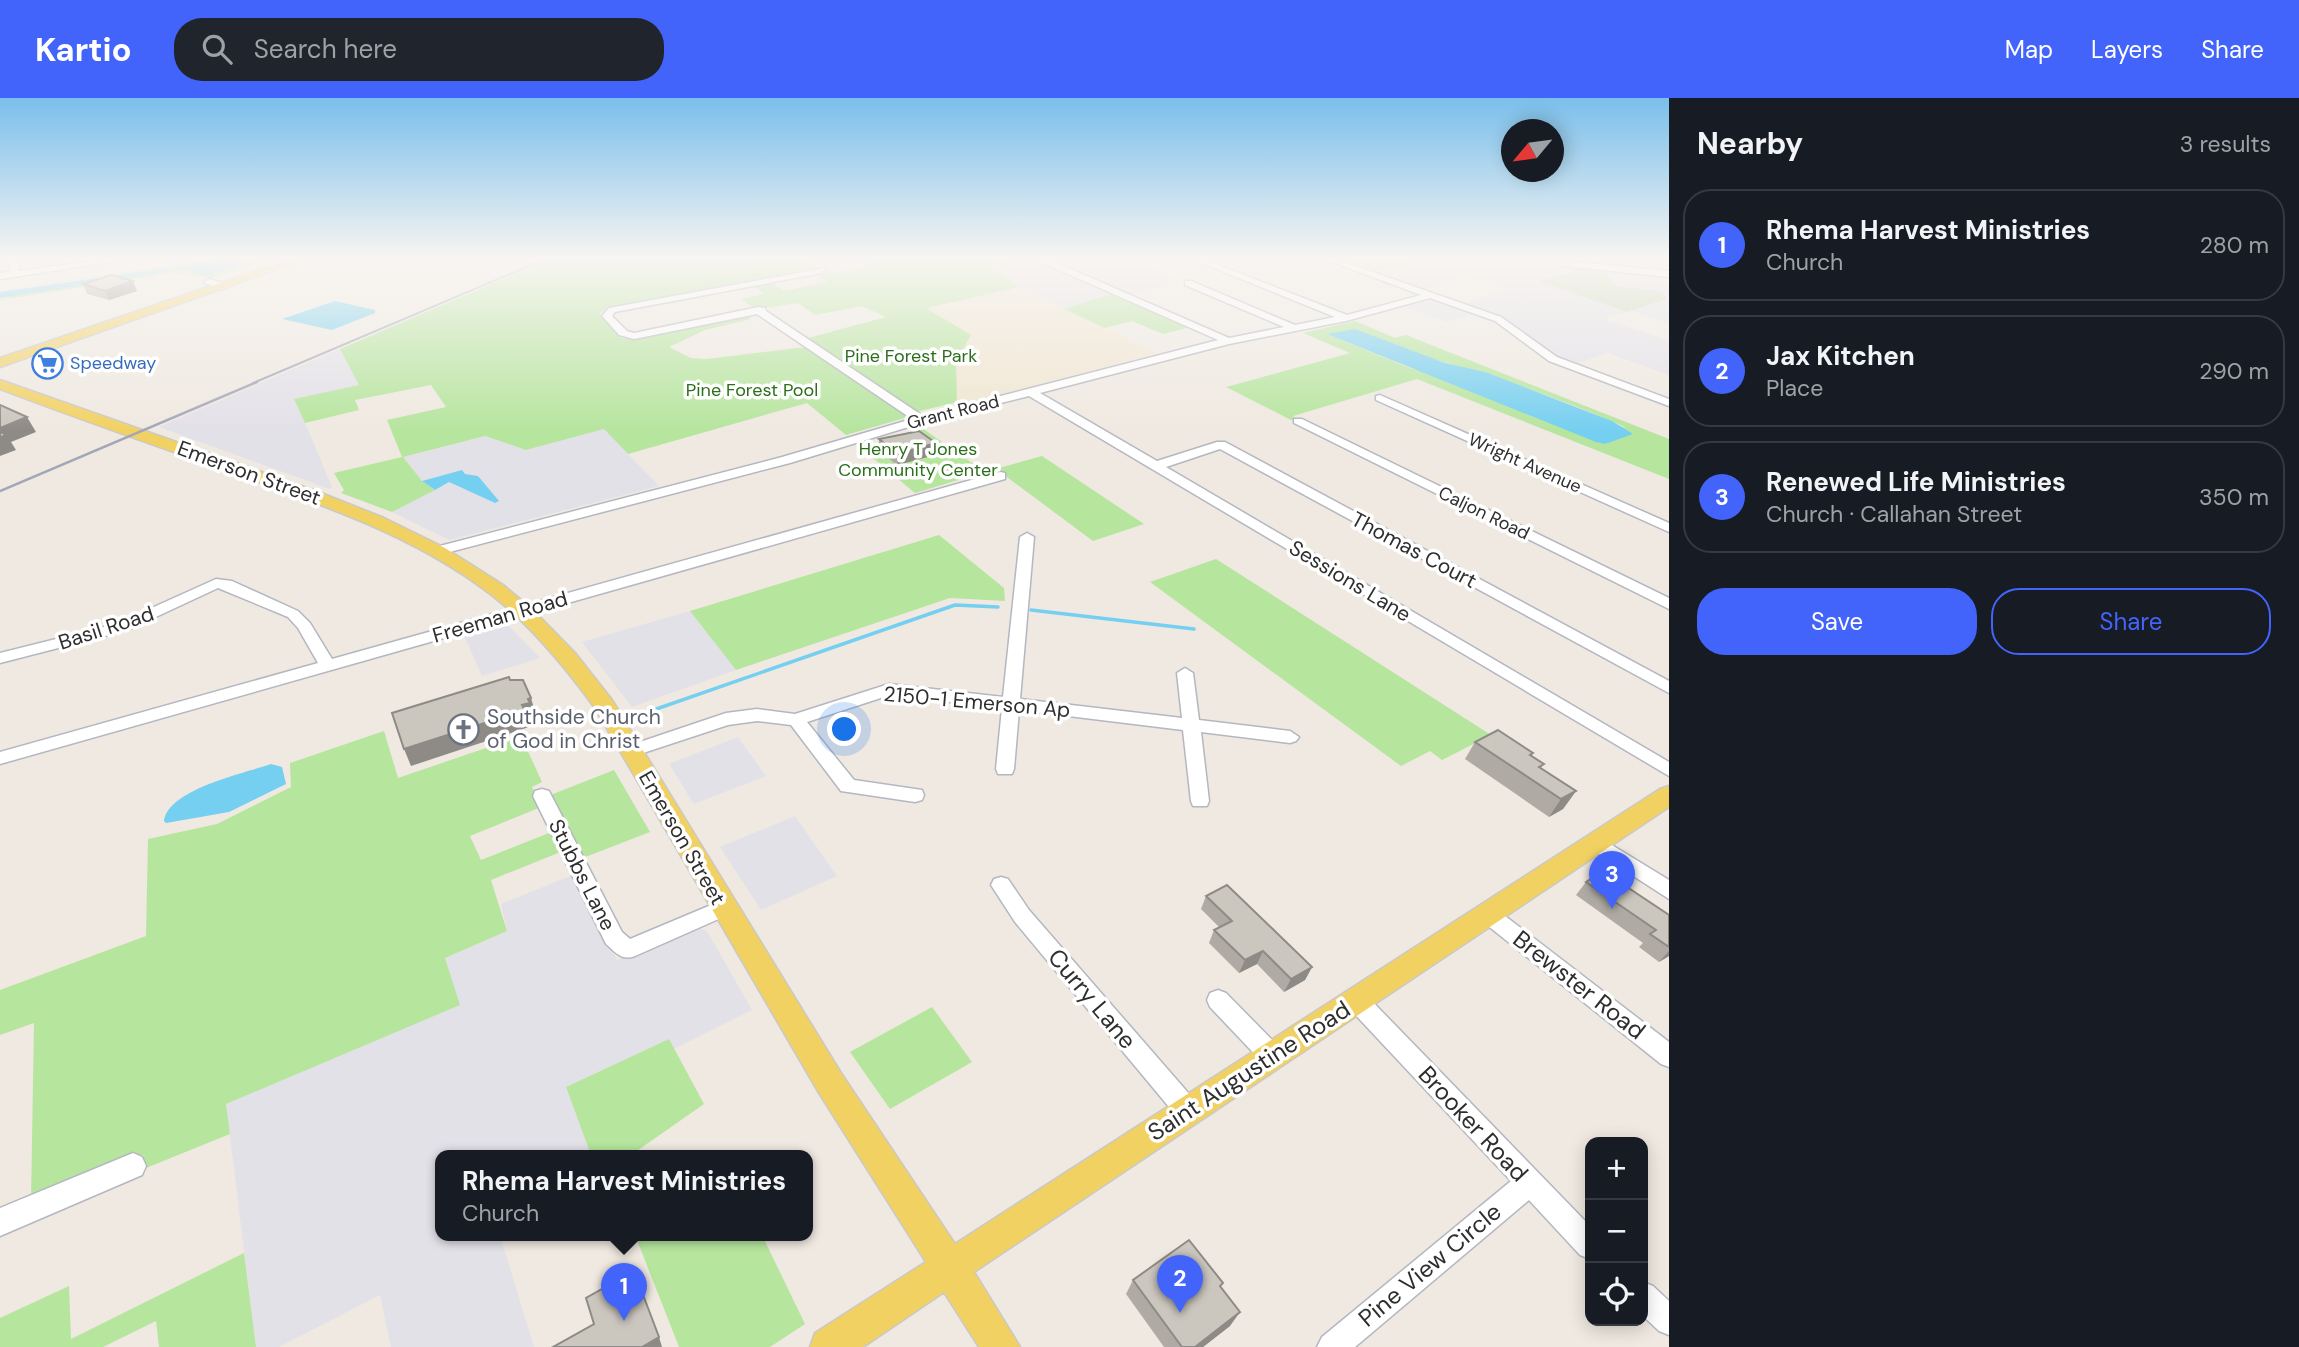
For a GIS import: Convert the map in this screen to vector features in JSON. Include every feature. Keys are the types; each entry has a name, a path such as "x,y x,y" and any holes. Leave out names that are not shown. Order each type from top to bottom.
{"main road":[{"path":"0,354 113,315"},
{"path":"0,363 138,315"},
{"name":"Emerson Street","path":"0,384 326,501 392,528 437,551 490,585 524,611 585,678 830,1083 1001,1347"},
{"name":"Saint Augustine Road","path":"830,1347 1669,795"}],"street":[{"path":"607,315 628,336 733,315"},
{"path":"768,315 921,420"},
{"path":"1169,315 1228,341"},
{"path":"1264,315 1294,328"},
{"path":"1339,315 1346,318"},
{"name":"Grant Road","path":"437,551 786,460 921,420 1228,341 1356,315"},
{"path":"1486,315 1507,323 1553,359 1669,403"},
{"name":"Sessions Lane","path":"1031,392 1669,770"},
{"name":"Wright Avenue","path":"1380,398 1669,528"},
{"name":"Caljon Road","path":"1298,421 1669,604"},
{"name":"Thomas Court","path":"1155,466 1221,445 1669,688"},
{"name":"Freeman Road","path":"0,758 1000,476"},
{"path":"1005,769 1027,537"},
{"name":"Basil Road","path":"0,659 122,627 207,585 227,584 293,614 304,626 328,666"},
{"path":"1185,673 1200,801"},
{"name":"2150-1 Emerson Ap","path":"631,751 744,715 796,720 882,689 1290,737"},
{"path":"796,720 848,786 915,795"},
{"name":"Stubbs Lane","path":"542,796 614,938 627,950 723,908"},
{"path":"1597,843 1669,891"},
{"name":"Curry Lane","path":"1001,885 1022,916 1188,1111"},
{"name":"Brewster Road","path":"1489,915 1669,1056"},
{"path":"1218,1000 1272,1056"},
{"name":"Brooker Road","path":"1357,1001 1585,1240"},
{"path":"0,1222 133,1166"},
{"name":"Pine View Circle","path":"1332,1347 1528,1183"},
{"path":"1648,1301 1669,1321"}],"shaded area":[{"path":"929,315 1078,315 1157,353 957,406 956,361"},
{"path":"1428,315 1470,315 1447,322"},
{"path":"1491,315 1616,315 1604,319 1669,341 1669,375 1608,353 1572,365 1546,352 1523,331"},
{"path":"1645,315 1669,315 1669,323"},
{"path":"340,349 360,385 295,399 332,487 330,489 159,427"},
{"path":"604,429 659,486 449,540 392,512 449,482 495,503 478,476 462,471 422,481 403,457 485,436 526,450"},
{"path":"690,611 736,670 632,707 582,642"},
{"path":"504,621 540,658 482,676 462,631"},
{"path":"738,737 766,776 694,804 669,764"},
{"path":"795,816 837,876 761,910 720,847"},
{"path":"575,874 617,960 696,927 707,931 752,1010 674,1049 669,1039 566,1087 589,1150 435,1150 435,1241 502,1241 534,1347 391,1347 380,1295 279,1347 256,1347 226,1104 459,1005 445,958 507,931 501,904"}],"green space":[{"name":"Pine Forest Pool","path":"419,315 600,315 621,338 631,339 748,315 751,319 705,330 669,347 691,358 706,359 806,347 908,417 846,435 807,403 628,454 604,429 526,450 485,436 403,457 422,481 435,490 392,512 341,493 344,490 334,473 402,457 387,420 446,407 431,385 355,400 359,410 305,423 294,399 359,385 340,349"},
{"name":"Pine Forest Park","path":"882,315 938,315 971,335 956,361 957,402 916,412 808,338 886,317"},
{"path":"1078,315 1168,315 1194,326 1163,334 1132,321 1105,328"},
{"path":"1355,321 1395,338 1406,335 1669,439 1669,479 1417,379 1293,416 1297,419 1291,420 1226,387 1350,353 1303,333","holes":["1327,334 1517,385 1627,428 1410,368"]},
{"name":"Henry T Jones Community Center","path":"922,428 985,472 915,493 861,448"},
{"path":"1042,456 1144,524 1093,541 996,469"},
{"path":"939,535 1004,588 1005,601 950,598 736,670 690,611"},
{"path":"1216,559 1491,735 1442,760 1430,751 1401,766 1150,582"},
{"path":"384,731 398,778 521,736 542,782 532,787 541,807 470,836 481,860 554,831 563,851 491,880 507,931 445,958 460,1005 226,1104 230,1134 146,1168 143,1155 31,1202 34,1023 0,1035 0,990 146,936 148,839 217,824 291,787 290,763"},
{"path":"614,770 650,832 580,859 548,796"},
{"path":"932,1007 972,1062 890,1109 850,1052"},
{"path":"669,1039 704,1104 638,1150 589,1150 566,1087"},
{"path":"637,1241 765,1241 805,1324 770,1347 679,1347"},
{"path":"244,1253 256,1347 159,1347 156,1321 103,1347 0,1347 0,1318 69,1286 71,1339"}],"water":[{"path":"293,315 369,315 332,330 282,319"},
{"path":"1355,329 1445,363 1485,372 1612,421 1633,434 1605,444 1596,442 1327,334"},
{"path":"462,470 465,474 478,476 499,501 495,503 449,482 435,490 422,481"},
{"path":"271,764 282,767 286,784 229,812 166,823 164,821 169,810 193,791"}],"building":[{"path":"0,405 27,417 0,428"},
{"path":"919,431 936,443 898,454 879,439"},
{"path":"509,677 510,680 523,680 531,698 528,699 530,703 522,705 525,710 404,749 392,713"},
{"path":"1498,730 1533,753 1530,755 1544,764 1539,767 1576,791 1561,799 1475,742"},
{"path":"1603,871 1669,915 1669,947 1650,934 1656,930 1586,882"},
{"path":"1227,885 1312,967 1291,979 1263,951 1245,960 1214,930 1232,921 1206,896"},
{"path":"1189,1240 1223,1283 1220,1286 1240,1312 1195,1347 1182,1347 1133,1280"},
{"path":"634,1271 659,1337 642,1347 553,1347 594,1324 586,1298"}],"waterway":[{"path":"642,714 955,605 998,607"},
{"path":"1031,610 1194,629"}],"railway":[{"path":"253,383 413,315"},
{"path":"0,491 257,382"}],"place":[{"name":"Speedway","path":"47,363"},
{"name":"Southside Church of God in Christ","path":"464,729"},
{"name":"Renewed Life Ministries","path":"1612,909"},
{"name":"Jax Kitchen","path":"1180,1313"},
{"name":"Rhema Harvest Ministries","path":"624,1321"}]}
